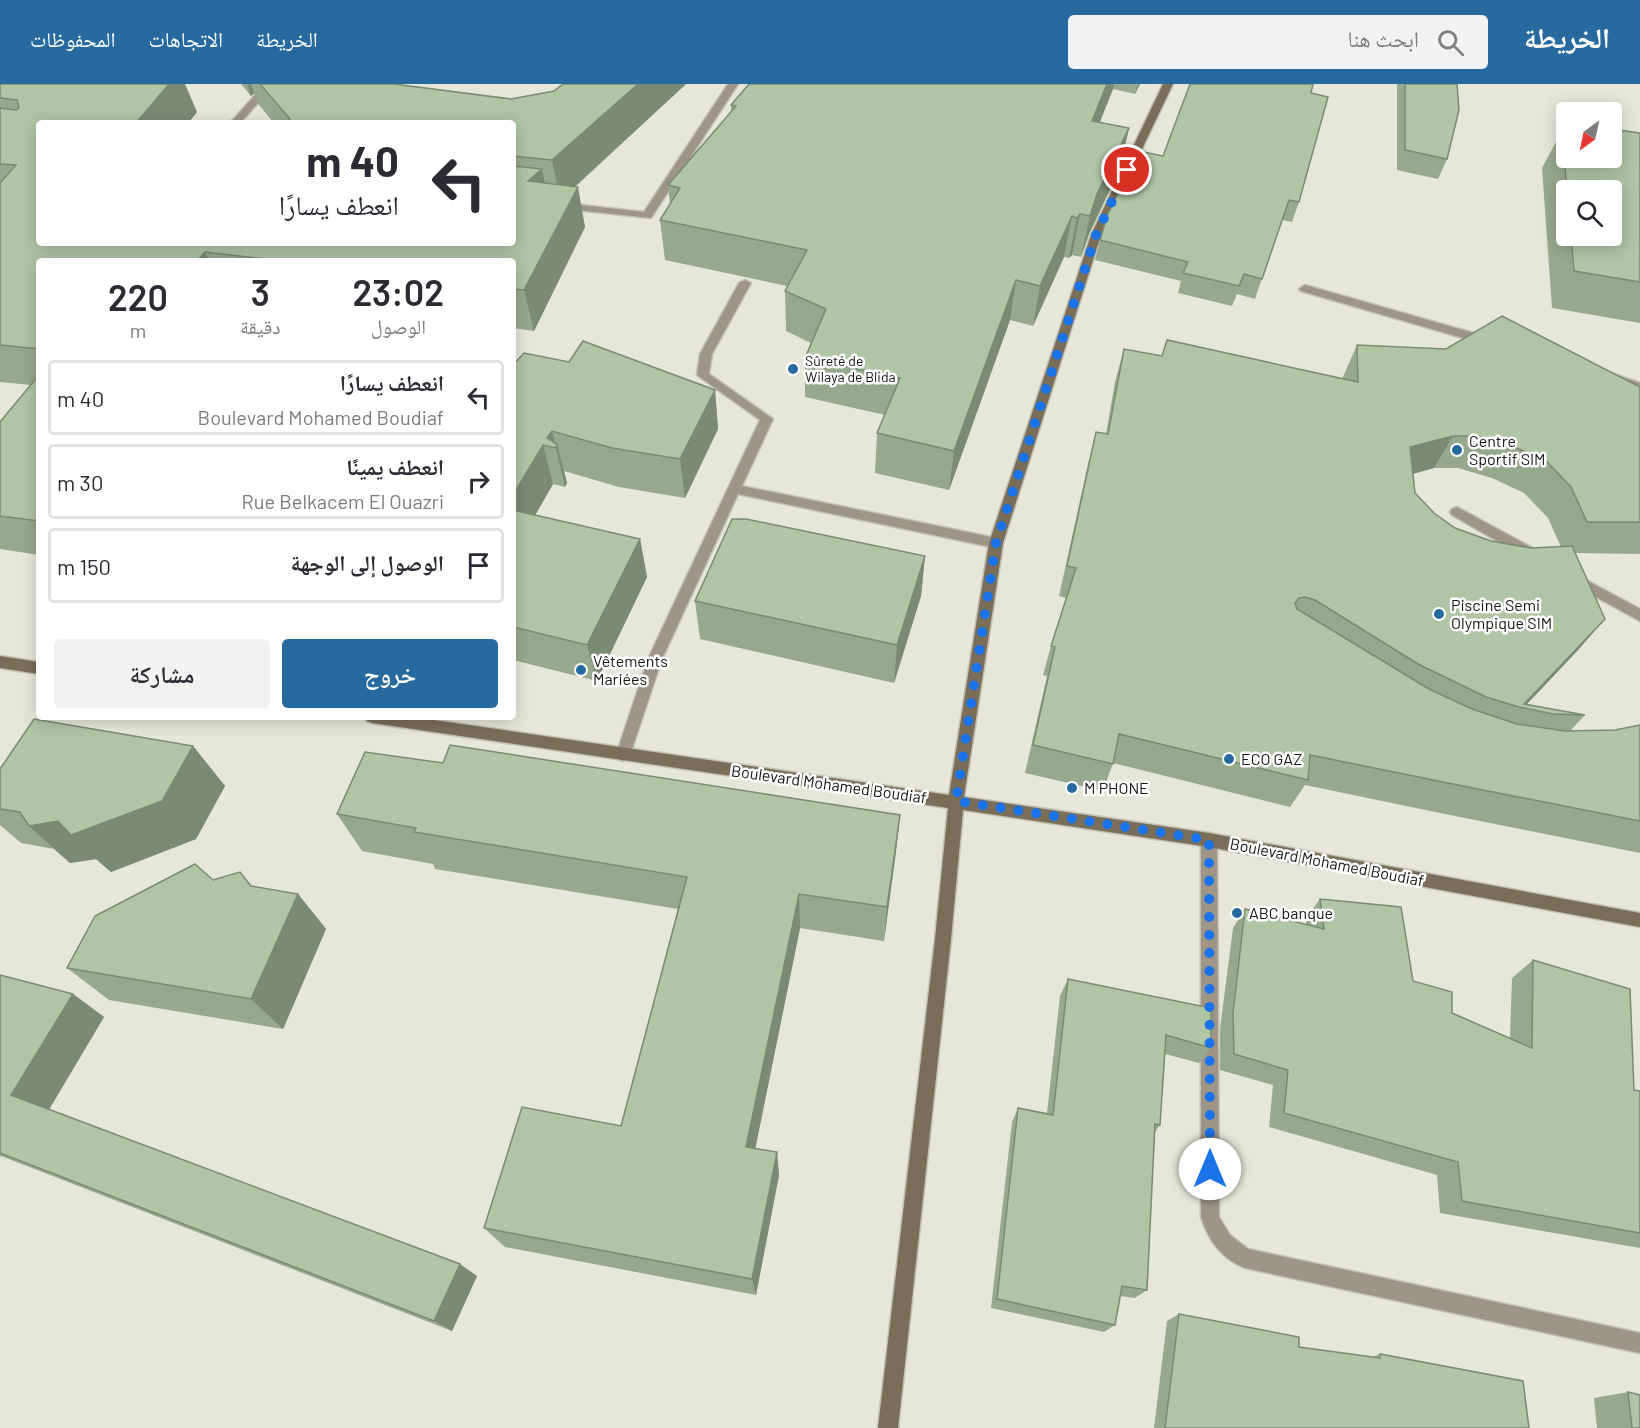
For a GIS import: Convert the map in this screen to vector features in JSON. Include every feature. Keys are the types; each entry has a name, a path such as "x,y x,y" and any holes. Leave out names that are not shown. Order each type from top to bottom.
{"street":[{"path":"238,120 270,84"},
{"path":"546,204 647,216 733,84"},
{"path":"888,1428 943,939 956,801 996,543 1096,235 1168,84"},
{"path":"624,755 655,659 767,419 703,375 706,354 745,284"},
{"path":"1305,289 1497,344"},
{"path":"1599,373 1640,387"},
{"path":"734,489 996,543"},
{"path":"1457,512 1640,616"},
{"path":"0,662 36,668"},
{"name":"Boulevard Mohamed Boudiaf","path":"392,720 956,801 1209,840 1640,920"},
{"path":"1209,840 1210,1216 1215,1234 1226,1247 1245,1258 1640,1343"}],"building":[{"path":"0,84 169,84 139,120 36,120 36,246 516,246 516,166 542,169 528,181 578,187 524,290 516,289 516,258 257,258 205,252 200,258 36,258 36,349 0,345 0,183 16,165 0,164 0,108 16,110 19,108 17,100 0,98"},
{"path":"260,84 394,84 511,99 554,91 563,84 638,84 552,160 516,156 516,120 290,119"},
{"path":"749,84 1107,84 1092,121 1129,128 1097,194 1090,216 1080,214 1077,218 1072,216 1040,286 1016,280 954,451 877,433 900,378 805,358 826,309 785,291 807,250 660,220 680,188 668,185 736,106 731,105"},
{"path":"1190,84 1313,84 1311,93 1328,97 1299,202 1289,200 1262,279 1244,274 1239,286 1183,273 1188,262 1100,240 1107,216 1139,151 1163,156"},
{"path":"1405,84 1457,84 1459,110 1447,159 1405,150"},
{"path":"1622,131 1640,133 1640,282 1574,271 1572,246 1622,246 1622,180 1566,180 1565,168 1622,168"},
{"path":"1502,316 1640,387 1640,522 1587,522 1571,487 1546,461 1512,446 1477,436 1453,436 1410,447 1415,493 1434,513 1455,528 1491,541 1531,548 1572,546 1605,619 1524,704 1585,715 1553,714 1486,697 1418,664 1315,600 1305,597 1299,598 1295,603 1297,609 1429,689 1472,709 1517,724 1565,731 1615,730 1640,725 1640,821 1310,755 1308,780 1119,734 1113,764 1033,745 1055,647 1051,646 1076,568 1067,566 1096,432 1108,434 1124,349 1162,356 1167,340 1358,382 1357,345 1446,349"},
{"path":"583,341 715,390 680,459 612,448 552,431 547,438 557,444 556,448 543,445 516,490 516,362 524,353 569,362"},
{"path":"36,379 36,521 0,516 0,422"},
{"path":"516,511 640,539 587,645 516,628"},
{"path":"732,519 746,519 925,556 897,645 695,601"},
{"path":"34,719 193,746 162,801 71,835 58,821 29,826 20,812 0,809 0,769"},
{"path":"450,745 900,815 887,907 799,894 746,1147 777,1152 752,1279 484,1228 522,1107 621,1126 687,877 414,832 416,828 337,814 365,752 443,763"},
{"path":"195,864 213,880 240,872 251,886 298,894 251,999 67,968 95,916"},
{"path":"1320,899 1401,907 1413,981 1452,992 1452,1013 1532,1048 1533,960 1630,989 1634,1090 1640,1091 1640,1233 1462,1201 1458,1162 1284,1113 1288,1070 1234,1054 1233,1013 1245,909 1324,929"},
{"path":"0,975 73,994 11,1095 460,1264 434,1321 0,1153"},
{"path":"1068,979 1211,1008 1211,1048 1166,1035 1160,1125 1155,1124 1147,1290 1122,1286 1115,1325 997,1299 1018,1108 1053,1115"},
{"path":"1179,1314 1299,1337 1299,1347 1380,1358 1380,1354 1523,1381 1529,1428 1165,1428"},
{"path":"1628,1392 1640,1395 1640,1428 1632,1428"}],"place":[{"name":"Sûreté de Wilaya de Blida","path":"793,369"},
{"name":"Centre Sportif SIM","path":"1457,450"},
{"name":"Piscine Semi Olympique SIM","path":"1439,614"},
{"name":"Vêtements Mariées","path":"581,670"},
{"name":"ECO GAZ","path":"1229,759"},
{"name":"M PHONE","path":"1072,788"},
{"name":"ABC banque","path":"1237,913"}],"route":[{"path":"1127,170 1096,235 996,543 956,801 1209,840 1210,1169"}]}
